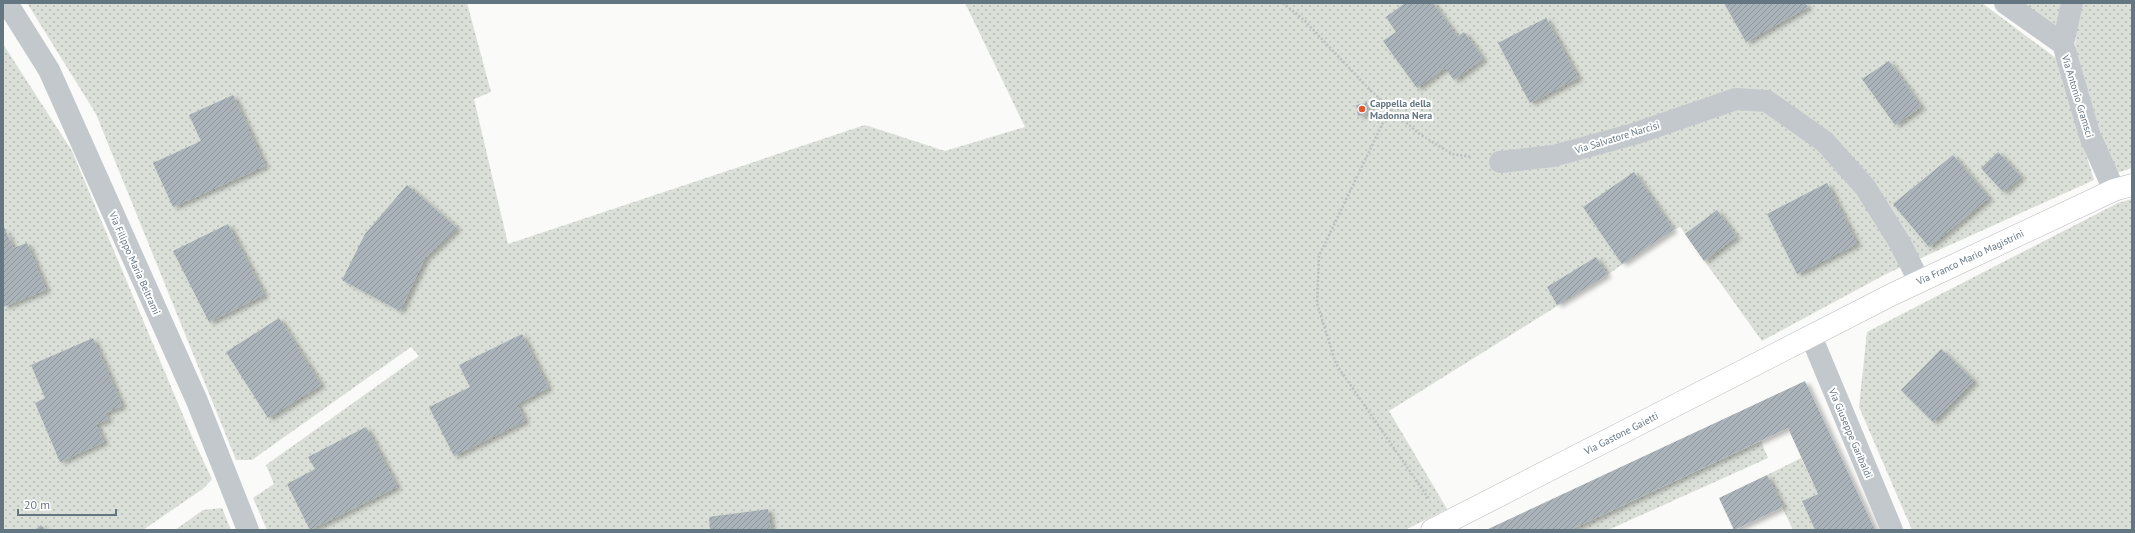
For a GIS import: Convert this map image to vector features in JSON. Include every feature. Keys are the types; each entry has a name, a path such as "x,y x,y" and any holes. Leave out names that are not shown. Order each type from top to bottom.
{"main road":[{"name":"Via Franco Mario Magistrini","path":"1811,336 1919,281 2123,187"},
{"name":"Via Gastone Gaietti","path":"1438,527 1811,336"}],"street":[{"name":"Via Filippo Maria Beltrami","path":"7,3 49,70 197,400 248,530"},
{"name":"Via Antonio Gramsci","path":"2005,3 2063,44 2090,136 2123,187"},
{"path":"2063,44 2072,3"},
{"name":"Via Salvatore Narcisi","path":"1500,162 1553,156 1634,134 1736,99 1767,101 1824,142 1865,187 1900,242 1919,281"},
{"name":"Via Giuseppe Garibaldi","path":"1811,336 1892,530"}],"path":[{"path":"1283,3 1304,20 1390,108 1418,133 1452,154 1500,162"},
{"path":"1390,108 1319,256 1317,303 1336,364 1427,495 1438,527"}],"shaded area":[{"path":"27,3 467,3 491,92 474,99 508,244 865,125 945,151 1025,127 965,3 1982,3 2056,58 2094,180 1888,273 1762,341 1680,227 1673,230 1607,275 1389,411 1447,509 1405,530 267,530 253,498 274,484 266,465 419,356 411,347 252,460 236,460 96,114"},
{"path":"2020,3 2062,3 2056,31"},
{"path":"2079,3 2132,3 2132,168 2116,173 2101,134 2075,52 2077,7"},
{"path":"3,44 72,151 193,439 212,479 204,488 143,530 3,530"},
{"path":"2132,199 2132,530 1912,530 1859,407 1867,332 2118,203"},
{"path":"1761,441 1768,458 1608,530 1570,530"},
{"path":"1801,458 1818,494 1802,501 1815,530 1793,530 1767,475"},
{"path":"222,508 231,530 175,530 203,510"}],"building":[{"path":"1405,3 1433,3 1457,37 1464,32 1483,59 1454,80 1445,68 1417,88 1383,41 1396,32 1386,17"},
{"path":"1724,3 1805,3 1808,7 1746,42"},
{"path":"1546,18 1578,78 1530,103 1498,43"},
{"path":"1889,61 1921,107 1895,125 1862,79"},
{"path":"233,95 265,166 173,207 153,163 201,141 189,115"},
{"name":"Cappella della Madonna Nera","path":"1367,103 1369,113 1358,116 1356,105"},
{"path":"1998,152 2021,177 2003,192 1981,168"},
{"path":"1953,155 1989,198 1929,247 1893,204"},
{"path":"1634,172 1673,230 1622,264 1583,207"},
{"path":"1827,183 1857,244 1797,274 1767,214"},
{"path":"407,185 457,228 425,258 400,311 342,280 365,234"},
{"path":"1717,210 1736,237 1704,261 1685,234"},
{"path":"228,224 264,295 209,322 173,251"},
{"path":"4,227 13,248 27,243 46,290 3,307"},
{"path":"1596,257 1607,275 1557,305 1547,287"},
{"path":"279,318 321,385 268,418 226,352"},
{"path":"522,334 548,388 517,404 525,421 454,456 429,407 470,387 459,365"},
{"path":"93,338 122,406 105,413 108,420 96,424 104,442 60,462 35,403 45,398 31,365"},
{"path":"1941,349 1974,381 1933,422 1901,390"},
{"path":"1805,381 1875,530 1815,530 1802,501 1818,494 1788,428 1570,530 1486,530"},
{"path":"366,427 397,487 310,530 287,484 315,469 308,457"},
{"path":"1767,475 1783,507 1734,530 1719,498"},
{"path":"768,509 771,530 710,530 709,517"},
{"path":"41,525 45,530 35,530"}],"place":[{"name":"Cappella della Madonna Nera","path":"1362,109"}]}
